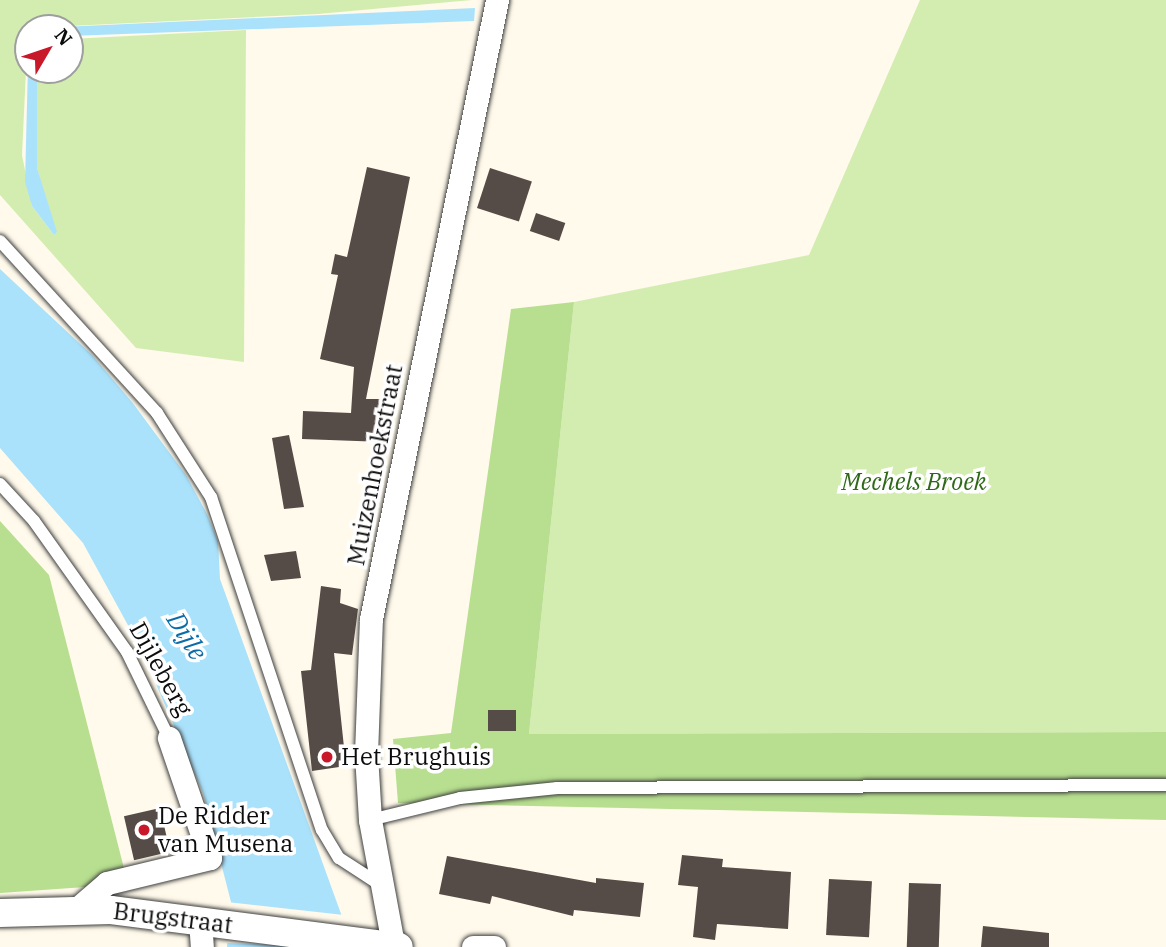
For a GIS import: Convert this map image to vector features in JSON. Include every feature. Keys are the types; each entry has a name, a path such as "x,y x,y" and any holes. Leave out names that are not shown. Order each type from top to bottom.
{"street":[{"name":"Muizenhoekstraat","path":"386,943 370,820 371,619 497,0"},
{"name":"Dijleberg","path":"169,738 210,858 201,863"},
{"name":"Brugstraat","path":"78,908 107,883 201,863"},
{"name":"Brugstraat","path":"0,913 78,908 204,930 386,943"},
{"path":"473,947 494,947"}],"lane":[{"path":"0,241 158,413 211,497 322,830 338,858 379,884"},
{"name":"Dijleberg","path":"0,484 34,521 127,652 169,738"},
{"path":"370,820 460,798 556,788 1166,785"}],"green space":[{"path":"0,0 472,0 318,14 84,25 84,14 14,14 14,84 25,84 22,155 32,206 54,235 37,168 37,84 84,84 84,38 246,30 244,362 136,348 0,195"},
{"name":"Mechels Broek","path":"920,0 1166,0 1166,732 529,734 574,302 809,255"},
{"path":"574,302 529,734 1166,732 1166,820 398,803 393,739 451,733 511,309"},
{"path":"0,521 49,575 128,884 0,893"}],"water":[{"path":"475,8 474,21 84,35 84,26"},
{"path":"28,84 37,84 37,168 57,232 54,235 32,206 25,182"},
{"name":"Dijle","path":"0,269 92,355 132,402 186,475 207,514 218,541 220,579 353,947 227,947 231,902 203,793 141,649 83,543 0,448"}],"pier":[{"path":"227,902 344,915 357,947 223,943"}],"building":[{"path":"367,167 410,177 366,399 386,399 384,442 302,439 303,411 351,413 354,367 320,359 338,275 331,274 335,254 347,257"},
{"path":"490,168 532,182 519,222 477,208"},
{"path":"536,213 565,223 559,241 530,231"},
{"path":"289,435 304,507 284,509 272,438"},
{"path":"296,551 301,578 271,581 264,555"},
{"path":"321,586 341,589 340,603 358,609 352,655 334,653 346,766 312,771 301,671 311,670"},
{"path":"488,710 516,710 516,731 488,731"},
{"name":"De Ridder van Musena","path":"160,808 170,852 134,860 124,816"},
{"path":"682,855 723,859 722,867 791,872 788,929 717,924 715,940 693,937 698,887 678,885"},
{"path":"447,856 596,883 596,878 644,883 640,917 574,910 573,916 492,896 490,904 439,894"},
{"path":"829,879 872,881 869,937 826,935"},
{"path":"909,883 941,884 939,947 907,947"},
{"path":"983,926 1049,933 1049,947 981,947"}],"place":[{"name":"Het Brughuis","path":"327,757"},
{"name":"De Ridder van Musena","path":"144,830"}]}
